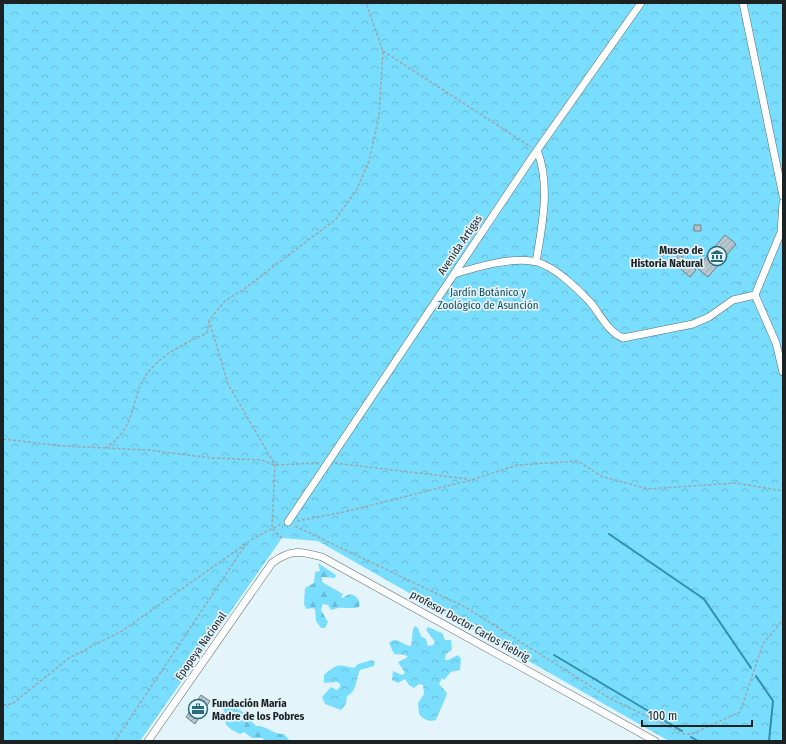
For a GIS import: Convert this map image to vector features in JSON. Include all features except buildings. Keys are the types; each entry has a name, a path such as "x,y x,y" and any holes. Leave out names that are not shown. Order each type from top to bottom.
{"street":[{"name":"Avenida Artigas","path":"288,522 537,150 641,3"},
{"path":"742,3 783,196"},
{"path":"536,262 543,215 544,187 541,161 537,150"},
{"path":"783,203 781,232 755,295 776,343 783,372"},
{"path":"454,274 508,261 536,262 550,267 590,302 614,334 623,338 693,324 709,317 733,300 755,295"},
{"path":"776,343 783,350"},
{"name":"profesor Doctor Carlos Fiebrig","path":"272,563 283,555 295,552 322,557 652,740"},
{"name":"Epopeya Nacional","path":"148,741 272,563"}],"path":[{"path":"105,448 120,436 129,418 136,394 144,377 153,366 190,341 207,333 209,320 225,301 244,289 336,219 349,202 369,161 379,116 383,52 366,3"},
{"path":"383,52 537,150"},
{"path":"209,320 228,384 275,465 272,528 282,538"},
{"path":"3,439 63,446 148,450 212,458 261,460 275,465 328,462 471,480"},
{"path":"3,705 12,704 69,658 122,631 247,542 272,528 288,522 344,512 471,480 518,465 578,461 601,476 648,489 736,483 783,491"},
{"path":"288,522 467,608 611,699 684,734 692,734 740,712 763,644 783,620"},
{"path":"115,741 247,542"}],"green space":[{"name":"Jardín Botánico y Zoológico de Asunción","path":"3,3 783,3 783,741 669,741 318,541 282,538 140,741 3,741"},
{"path":"318,563 336,575 335,578 322,577 322,582 343,594 341,597 343,598 351,594 354,595 360,602 359,607 331,610 328,605 323,604 321,610 328,622 325,628 321,628 316,621 315,609 306,609 304,604 305,588 314,583 315,572 320,571"},
{"path":"415,626 418,628 421,636 426,639 428,646 433,645 435,642 426,630 428,627 442,633 445,640 451,640 452,650 446,654 445,660 458,655 461,659 460,670 451,672 444,680 442,678 439,684 447,693 436,720 434,721 429,721 419,714 418,703 424,694 423,685 419,684 414,688 409,685 405,679 398,683 392,680 393,671 402,675 405,673 398,662 408,657 405,655 394,654 389,643 397,640 411,646 413,629"},
{"path":"372,660 375,662 374,666 360,670 353,691 347,696 346,704 341,710 325,704 322,697 331,687 337,690 340,687 340,684 337,682 324,683 324,675 338,666 354,668 358,664"},
{"path":"228,701 232,702 235,708 245,714 256,726 284,734 290,741 266,741 262,738 252,738 244,732 240,734 231,729 226,724 223,709"}],"waterway":[{"path":"609,534 704,599 751,668"},
{"path":"554,655 682,731"},
{"path":"756,676 773,701 769,741"},
{"path":"691,737 698,741"}],"place":[{"name":"Museo de Historia Natural","path":"717,256"},
{"name":"Fundación María Madre de los Pobres","path":"198,709"}]}
